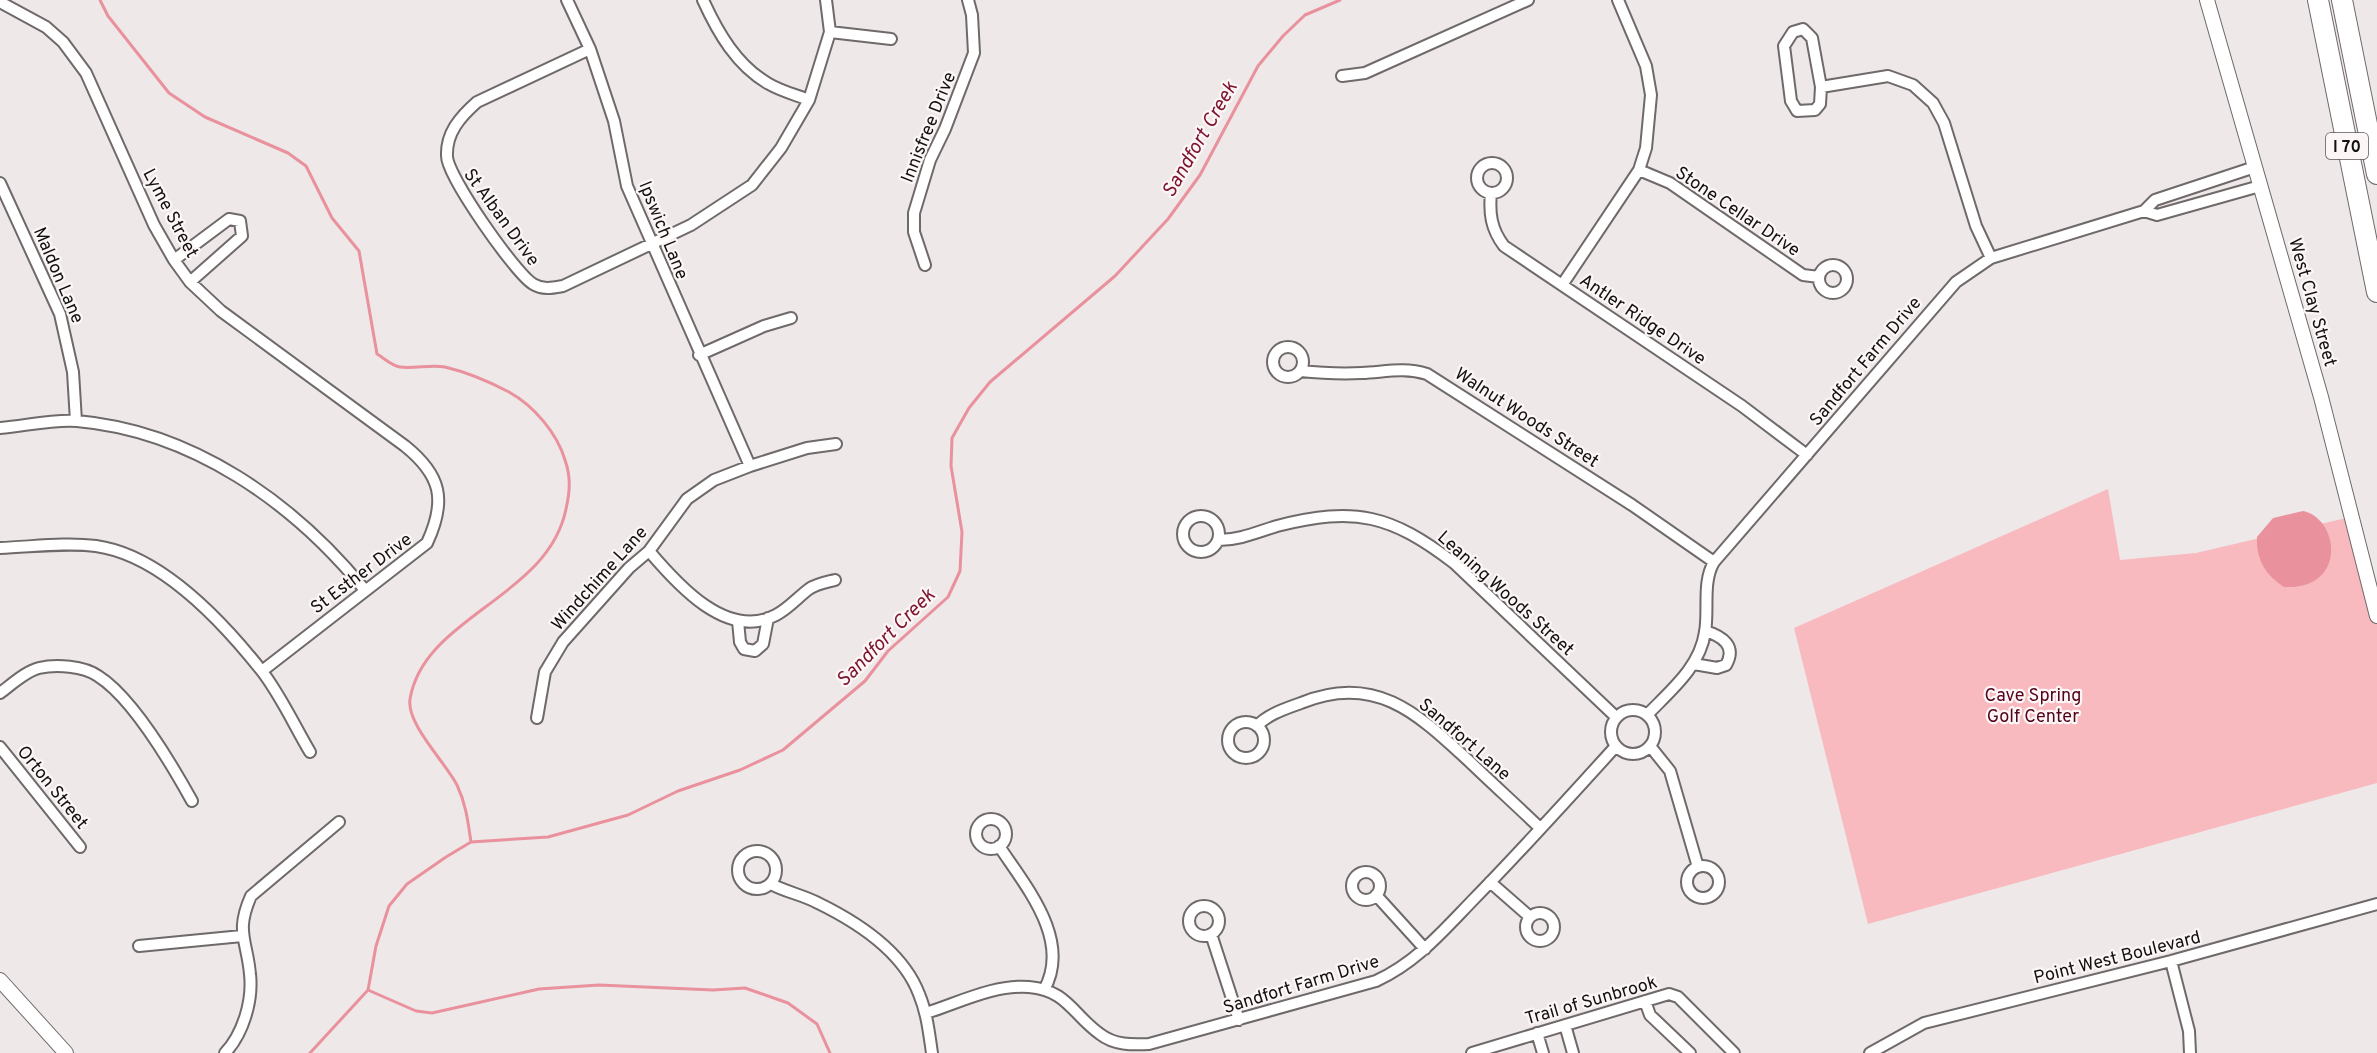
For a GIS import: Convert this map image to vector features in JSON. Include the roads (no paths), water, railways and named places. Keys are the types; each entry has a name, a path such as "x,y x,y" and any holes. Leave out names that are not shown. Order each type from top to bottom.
{"highway":[{"name":"I 70","path":"2318,0 2377,292"},
{"name":"I 70","path":"2342,0 2377,174"}],"street":[{"name":"Ipswich Lane","path":"567,0 590,49 614,121 627,186 699,355 750,466"},
{"path":"703,0 717,30 740,61 769,84 809,100"},
{"path":"650,243 691,225 752,185 781,148 809,100 830,32 826,0"},
{"name":"Innisfree Drive","path":"925,265 914,232 914,213 930,160 945,129 974,53 972,15 968,0"},
{"path":"1342,76 1365,73 1528,0"},
{"path":"1563,285 1639,170 1646,148 1651,95 1646,66 1618,0"},
{"name":"West Clay Street","path":"2207,0 2321,397 2377,616"},
{"name":"Lyme Street","path":"0,2 46,27 63,42 86,73 154,225 190,282 221,311 405,446 426,463 435,478"},
{"path":"1803,29 1812,38 1821,87 1820,104 1815,110 1802,113 1794,109 1784,46 1793,32 1803,29"},
{"path":"830,32 891,39"},
{"name":"St Alban Drive","path":"590,49 477,102 462,116 450,134 447,159 450,172 517,269 534,285 546,289 564,286 650,243"},
{"path":"1821,87 1888,76 1913,85 1933,104 1944,123 1976,226 1991,258"},
{"name":"Sandfort Farm Drive","path":"2144,212 2155,200 2255,167"},
{"name":"Stone Cellar Drive","path":"1639,170 1670,183 1803,275 1819,277"},
{"name":"Maldon Lane","path":"0,183 60,314 73,372 76,421"},
{"name":"Sandfort Farm Drive","path":"1647,715 1694,664 1705,631 1708,585 1714,562 1956,282 1991,258 2144,212 2157,214 2260,186"},
{"name":"Antler Ridge Drive","path":"1491,193 1489,213 1498,239 1504,246 1742,406 1807,455"},
{"path":"174,260 229,219 240,220 242,236 190,282"},
{"path":"699,355 791,318"},
{"name":"Walnut Woods Street","path":"1300,371 1357,373 1389,369 1412,370 1427,374 1632,505 1714,562"},
{"path":"0,428 76,421 152,434 191,450 223,468 300,521 334,552 364,589"},
{"name":"Windchime Lane","path":"537,718 544,672 563,642 629,568 650,551 671,518 699,489 750,466 807,448 836,444"},
{"name":"St Esther Drive","path":"262,671 364,589 397,569 427,543 439,510 435,478"},
{"name":"Leaning Woods Street","path":"1219,540 1236,540 1276,527 1321,519 1372,517 1398,525 1454,563 1616,717"},
{"path":"0,548 97,546 122,552 151,565 215,619 262,671 310,752"},
{"path":"650,551 672,578 722,615 738,621 768,618 790,606 811,587 835,580"},
{"path":"738,621 738,631 744,649 755,651 764,644 768,618"},
{"path":"1694,664 1717,668 1726,665 1730,658 1730,647 1726,641 1705,631"},
{"path":"0,693 39,668 78,668 99,676 142,722 167,758 192,801"},
{"name":"Sandfort Lane","path":"1257,726 1264,718 1311,699 1337,693 1377,697 1418,714 1540,828"},
{"path":"1628,710 1647,715 1655,734 1650,746 1633,754 1616,746 1611,735 1616,717 1628,710"},
{"name":"Sandfort Farm Drive","path":"926,1013 1007,987 1044,990 1060,996 1100,1034 1114,1041 1132,1045 1161,1042 1376,981 1398,971 1425,949 1616,746"},
{"path":"1650,746 1670,771 1698,867"},
{"name":"Orton Street","path":"0,747 80,847"},
{"path":"225,1053 242,1030 249,992 250,975 242,936 244,913 251,897 339,822"},
{"path":"999,846 1053,939 1052,970 1044,990"},
{"path":"1490,882 1530,917"},
{"path":"771,884 818,902 878,941 905,969 918,992 926,1013 932,1053"},
{"path":"1376,895 1425,949"},
{"name":"Point West Boulevard","path":"1870,1053 1924,1023 2171,961 2377,904"},
{"path":"1210,934 1239,1020"},
{"path":"138,946 242,936"},
{"path":"2171,961 2189,1031 2190,1053"},
{"path":"0,980 66,1053"},
{"name":"Trail of Sunbrook","path":"1472,1053 1668,994 1678,998 1734,1053"},
{"path":"1645,1001 1650,1015 1690,1053"},
{"path":"1565,1025 1573,1053"},
{"path":"1537,1033 1543,1053"}],"waterway":[{"path":"100,0 108,16 169,93 205,117 288,153 306,166 332,218 359,251 377,354 391,364 400,367 440,366 453,369 509,392 536,413 550,430 561,450 568,472 569,490 566,509 555,539 536,565 438,647 420,671 410,699 410,709 414,720 452,776 460,792 471,842"},
{"name":"Sandfort Creek","path":"310,1053 368,990 376,946 389,906 407,884 471,842 548,837 628,815 678,791 740,770 783,750 865,681 888,651 948,597 960,571 962,532 951,466 952,438 969,408 990,382 1115,276 1168,219 1200,175 1258,66 1283,36 1305,15 1340,0"},
{"path":"368,990 416,1011 432,1013 539,989 599,985 713,990 745,988 788,1003 817,1024 830,1053"}],"park label":[{"name":"Cave Spring Golf Center","path":"2033,705"}]}
